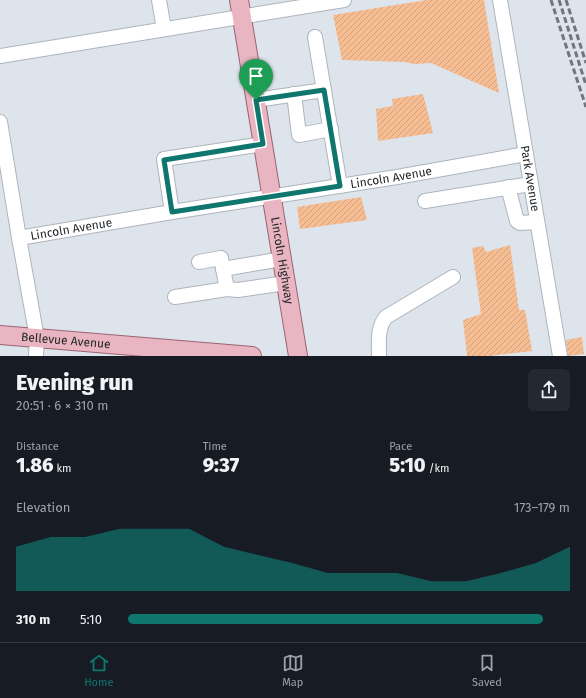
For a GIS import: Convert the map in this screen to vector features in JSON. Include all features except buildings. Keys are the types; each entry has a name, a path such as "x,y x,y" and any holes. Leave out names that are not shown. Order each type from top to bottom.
{"main road":[{"name":"Lincoln Highway","path":"241,8 298,356"},
{"name":"Bellevue Avenue","path":"0,335 252,356"}],"street":[{"path":"160,0 164,29"},
{"path":"0,56 164,29 241,8 344,0"},
{"name":"Park Avenue","path":"500,0 560,356"},
{"path":"315,37 340,186"},
{"path":"256,100 324,90"},
{"path":"294,94 299,135 331,129"},
{"path":"0,122 37,338 36,356"},
{"path":"172,212 164,160 263,144"},
{"name":"Lincoln Avenue","path":"19,238 526,154"},
{"path":"426,201 531,184"},
{"path":"508,187 516,221 520,223 537,222"},
{"path":"199,262 221,258 227,289"},
{"path":"223,269 282,259"},
{"path":"379,356 379,330 386,317 453,277"},
{"path":"175,297 227,289 238,290 286,283"}],"railway":[{"path":"551,0 586,107"},
{"path":"559,0 586,85"},
{"path":"566,0 586,63"}],"route":[{"path":"324,90 340,186 172,212 164,160 263,144 256,100 324,90"}]}
